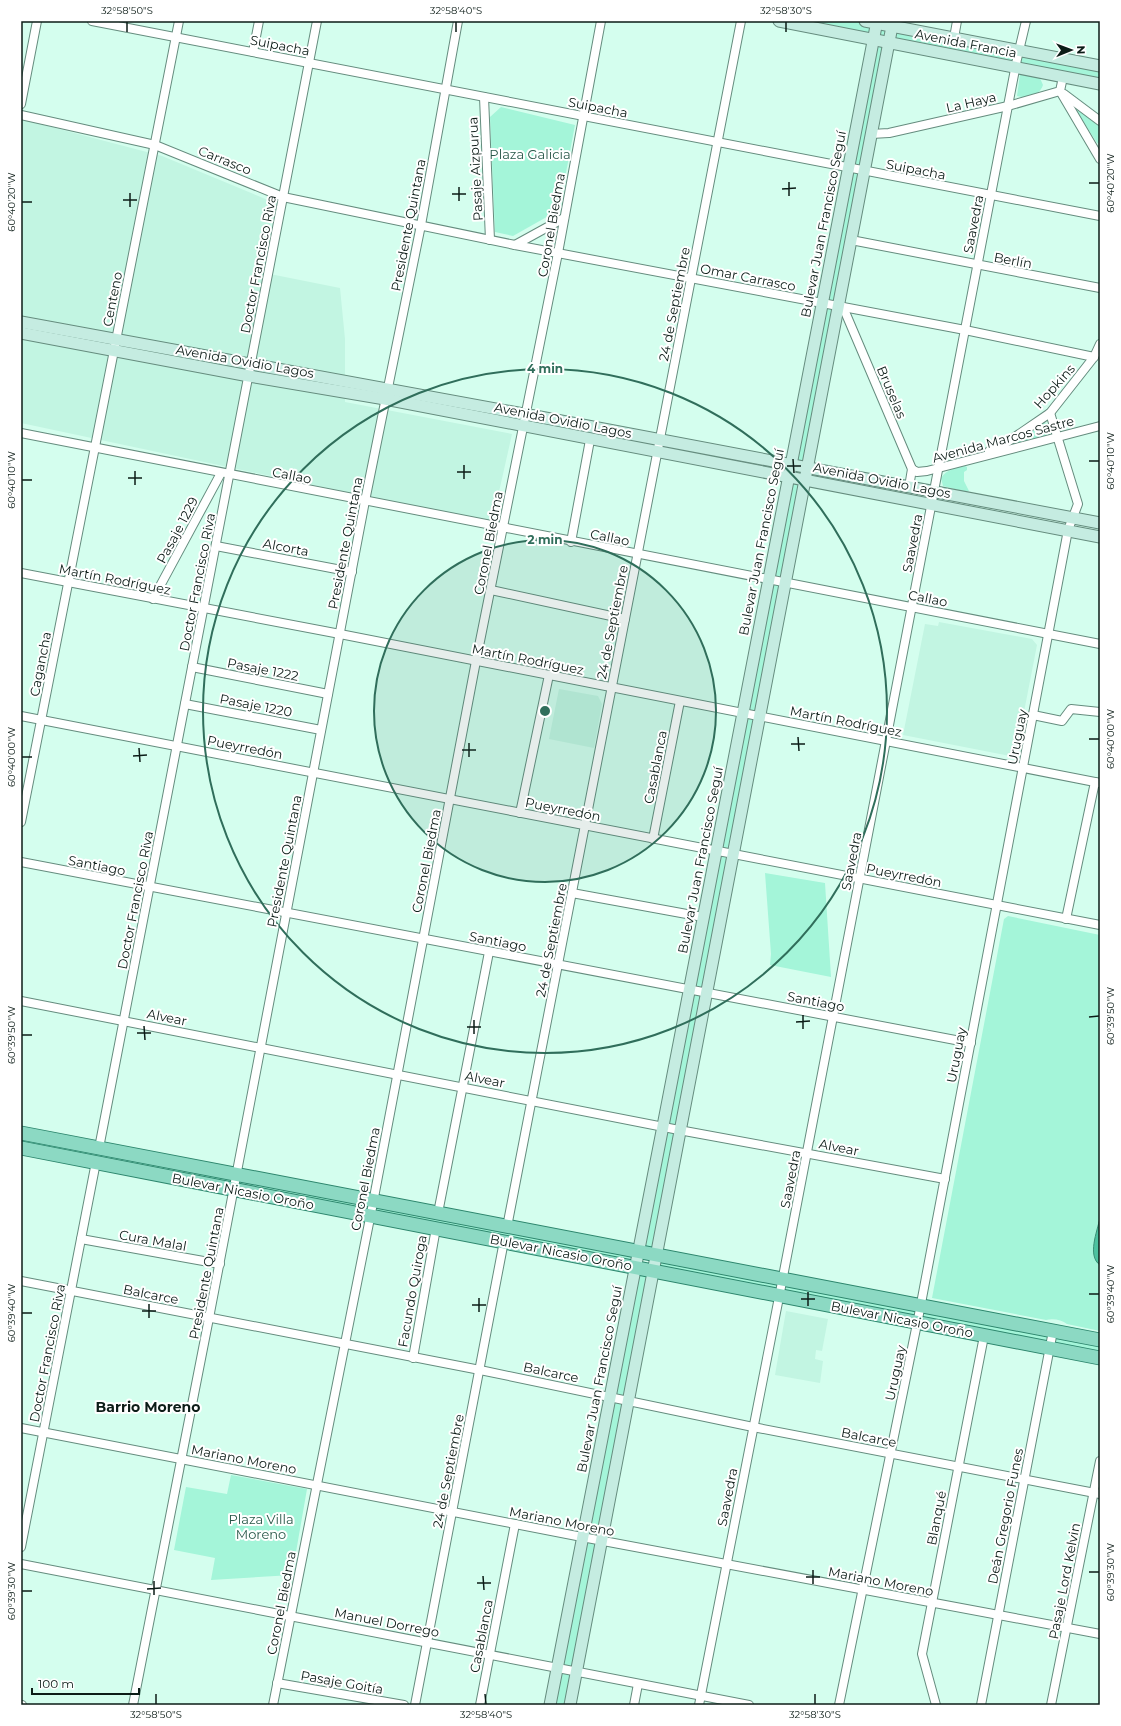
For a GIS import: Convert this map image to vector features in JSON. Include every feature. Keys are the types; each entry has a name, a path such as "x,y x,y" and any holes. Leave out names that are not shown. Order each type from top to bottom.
{"main road":[{"name":"Avenida Francia","path":"779,21 1100,84"},
{"name":"Avenida Francia","path":"873,22 892,24 954,38 1100,66"},
{"name":"Bulevar Juan Francisco Seguí","path":"550,1705 873,40 873,22"},
{"path":"570,1705 784,583 840,306 850,240 892,24"},
{"name":"Avenida Ovidio Lagos","path":"21,322 251,364 524,427 1100,536"},
{"name":"Avenida Ovidio Lagos","path":"21,333 249,376 526,414 1100,523"},
{"name":"Bulevar Nicasio Oroño","path":"21,1133 1100,1340"},
{"name":"Bulevar Nicasio Oroño","path":"21,1148 780,1294 918,1323 1100,1358"}],"street":[{"path":"21,104 37,21"},
{"name":"Suipacha","path":"92,21 1100,216"},
{"name":"Centeno","path":"68,582 179,21"},
{"path":"253,52 259,21"},
{"name":"Doctor Francisco Riva","path":"99,1148 317,21"},
{"name":"Presidente Quintana","path":"133,1705 220,1264 365,501 421,225 458,21"},
{"name":"Coronel Biedma","path":"273,1705 373,1201 476,661 558,253 601,21"},
{"name":"24 de Septiembre","path":"507,1227 741,21"},
{"path":"954,38 957,21"},
{"name":"Saavedra","path":"699,1705 780,1294 1008,106 1026,21"},
{"path":"1063,77 1060,91 1099,154"},
{"path":"1060,91 1100,120"},
{"name":"La Haya","path":"871,134 889,133 1008,106 1060,91"},
{"name":"Pasaje Aizpurua","path":"484,97 490,240"},
{"name":"Carrasco","path":"21,115 155,145 283,197 421,225"},
{"path":"514,245 564,218"},
{"name":"Omar Carrasco","path":"421,225 514,245 965,330 1094,357"},
{"name":"Berlín","path":"850,240 978,266 1100,288"},
{"name":"Bruselas","path":"840,306 912,469"},
{"name":"Hopkins","path":"975,458 1006,443 1050,413 1094,357 1100,344"},
{"name":"Uruguay","path":"839,1705 918,1323 1068,530 1078,504 1050,413"},
{"name":"Avenida Marcos Sastre","path":"912,469 922,471 939,468 1100,426"},
{"name":"Callao","path":"21,433 571,542 1100,644"},
{"path":"571,542 590,440"},
{"path":"909,487 912,469"},
{"name":"Pasaje 1229","path":"153,598 221,473"},
{"name":"Alcorta","path":"216,546 352,572"},
{"name":"Martín Rodríguez","path":"21,573 612,687 1097,783"},
{"name":"Cagancha","path":"21,822 68,582"},
{"path":"491,590 625,619"},
{"name":"Pasaje 1222","path":"192,667 328,694"},
{"path":"520,813 549,675"},
{"name":"Casablanca","path":"653,839 680,701"},
{"name":"Pasaje 1220","path":"185,704 321,730"},
{"path":"1033,716 1060,721 1064,720 1071,709 1100,712"},
{"name":"Pueyrredón","path":"21,716 1100,926"},
{"path":"1066,919 1097,783"},
{"name":"Santiago","path":"21,862 971,1043"},
{"path":"572,893 703,917"},
{"path":"438,1213 490,952"},
{"name":"Alvear","path":"21,1001 679,1130 945,1179"},
{"name":"Doctor Francisco Riva","path":"21,1547 96,1162"},
{"name":"Facundo Quiroga","path":"413,1358 436,1228"},
{"name":"Cura Malal","path":"81,1239 220,1264"},
{"name":"24 de Septiembre","path":"415,1705 504,1241"},
{"name":"Balcarce","path":"21,1281 480,1370 753,1427 1097,1493"},
{"name":"Deán Gregorio Funes","path":"981,1705 1053,1331"},
{"name":"Blanqué","path":"936,1705 922,1654 984,1336"},
{"name":"Mariano Moreno","path":"21,1428 582,1537 1100,1634"},
{"name":"Pasaje Lord Kelvin","path":"1051,1705 1097,1493 1100,1461"},
{"name":"Casablanca","path":"480,1705 515,1524"},
{"name":"Manuel Dorrego","path":"21,1564 291,1615 749,1705"},
{"name":"Pasaje Goitía","path":"277,1683 404,1705"},
{"path":"634,1705 638,1684"}],"shaded area":[{"path":"21,119 162,156 275,203 260,272 340,288 345,339 345,402 512,434 492,523 21,423"},
{"path":"939,622 1032,639 1037,645 1016,753 1010,756 903,735 925,624 938,626"},
{"path":"559,689 598,696 602,704 594,748 549,739"},
{"path":"1100,1218 1100,1265 1096,1261 1093,1250"},
{"path":"786,1311 828,1319 822,1351 816,1350 815,1359 823,1361 820,1383 775,1375"}],"green space":[{"path":"779,21 865,21 1100,66 1100,84 889,42 655,1255 638,1252 873,40"},
{"path":"1022,72 1039,76 1043,85 1036,94 1025,97 1017,96 1020,74"},
{"name":"Plaza Galicia","path":"501,107 575,125 559,210 513,236 495,232 490,117"},
{"path":"1076,108 1100,127 1100,144 1097,143 1083,121 1073,109"},
{"path":"1043,422 1049,424 1050,426 1050,430 1046,436 1009,445"},
{"path":"965,466 967,467 967,470 964,472 964,481 969,491 966,492 943,486 941,478 943,475 952,469"},
{"path":"765,873 825,883 831,977 770,965 771,954"},
{"path":"1008,916 1100,935 1100,1331 1067,1324 1063,1321 1052,1319 1046,1320 932,1298 1004,919"},
{"path":"21,1133 638,1252 635,1266 652,1270 655,1255 1100,1340 1100,1358 653,1270 570,1705 550,1705 635,1267 21,1148"},
{"name":"Plaza Villa Moreno","path":"231,1475 307,1489 292,1575 211,1580 215,1558 174,1550 186,1487 227,1494"}],"district":[{"name":"Barrio Moreno","path":"148,1407"}]}
